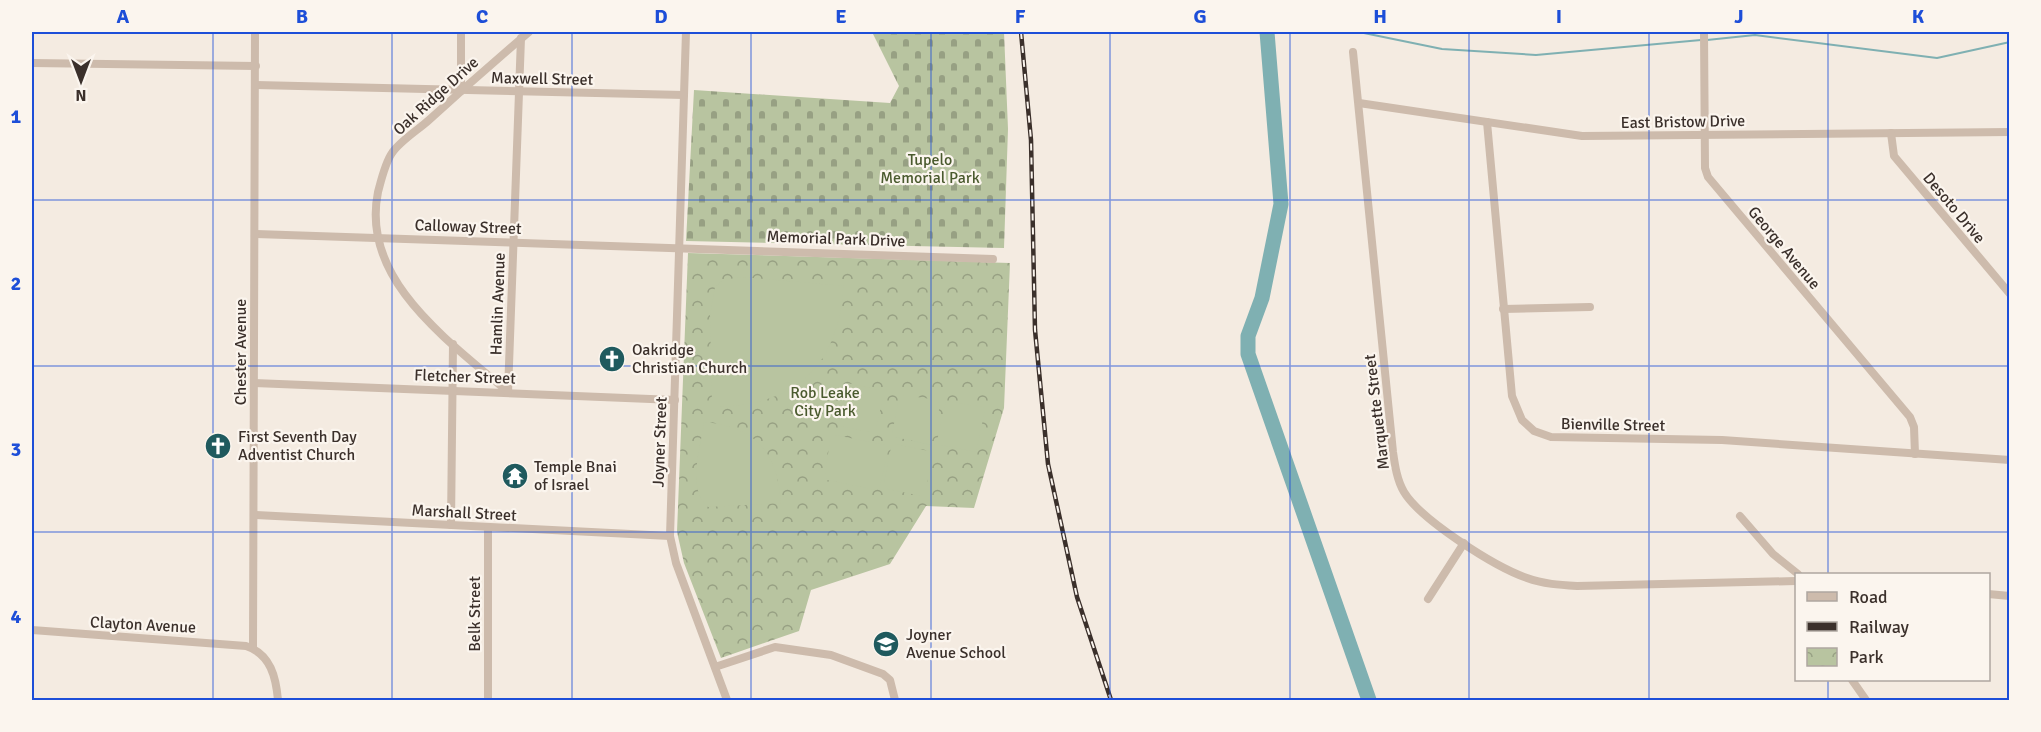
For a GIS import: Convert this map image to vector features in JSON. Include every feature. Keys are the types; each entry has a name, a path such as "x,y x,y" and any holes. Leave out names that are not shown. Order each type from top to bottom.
{"street":[{"name":"Chester Avenue","path":"253,648 256,515 255,32"},
{"path":"461,32 461,91"},
{"name":"Oak Ridge Drive","path":"508,392 453,344 406,296 387,267 376,238 375,210 380,184 392,153 529,32"},
{"name":"Joyner Street","path":"686,32 670,536 676,563 727,700"},
{"name":"George Avenue","path":"1704,32 1705,135 1708,177 1910,417 1914,426 1915,454"},
{"name":"Hamlin Avenue","path":"508,392 521,38"},
{"name":"Marquette Street","path":"1353,52 1397,476 1405,494 1419,511 1464,543 1514,573 1554,585 1795,581"},
{"path":"32,63 256,66"},
{"name":"Maxwell Street","path":"256,85 684,95"},
{"name":"East Bristow Drive","path":"1359,104 1574,136 2010,132"},
{"name":"Bienville Street","path":"1487,122 1514,406 1521,420 1542,435 1562,438 1722,440 2010,460"},
{"name":"Desoto Drive","path":"1892,133 1894,156 2010,294"},
{"name":"Calloway Street","path":"256,234 679,246"},
{"name":"Memorial Park Drive","path":"679,246 993,259"},
{"path":"1503,309 1590,307"},
{"path":"451,525 453,344"},
{"name":"Fletcher Street","path":"254,383 675,400"},
{"name":"Marshall Street","path":"256,515 670,536"},
{"path":"1740,516 1773,554 1797,573"},
{"name":"Belk Street","path":"488,528 488,700"},
{"path":"1428,599 1464,543"},
{"path":"1990,594 2010,596"},
{"name":"Clayton Avenue","path":"32,630 226,643 253,648"},
{"path":"715,667 775,647 831,655 883,674 890,680 895,700"},
{"path":"253,648 265,658 275,676 278,700"},
{"path":"1853,681 1866,700"}],"green space":[{"name":"Tupelo Memorial Park","path":"872,32 1004,32 1008,129 1004,248 686,241 694,90 890,103 899,86"},
{"name":"Rob Leake City Park","path":"688,253 1010,263 1004,408 974,508 926,506 890,564 811,590 799,631 721,658 684,563 677,532"},
{"path":"742,277 844,286 840,315 832,340 821,360 806,377 788,390 767,399 741,405 712,407 710,315 715,287 723,280"},
{"path":"847,383 879,390 884,394 876,428 870,432 839,426 835,421 841,385"},
{"path":"903,395 938,400 940,406 931,445 895,437 892,434 899,398"},
{"path":"946,401 983,407 985,410 976,452 941,445 937,441"},
{"path":"704,422 737,430 750,436 760,445 769,456 775,470 781,503 708,507 701,499 696,479"},
{"path":"835,435 885,445 888,450 880,486 876,490 827,480 825,475 830,440"},
{"path":"895,444 929,451 933,458 925,492 921,496 888,489 884,483 891,447"}],"waterway":[{"path":"1267,32 1281,204 1262,298 1248,336 1248,354 1369,700"},
{"path":"1359,32 1442,49 1536,55 1701,40"},
{"path":"1707,40 1755,35 1937,58 2010,42"}],"railway":[{"path":"1021,32 1031,140 1035,330 1048,464 1077,597 1111,700"}],"place":[{"name":"Oakridge Christian Church","path":"612,359"},
{"name":"First Seventh Day Adventist Church","path":"218,446"},
{"name":"Temple Bnai of Israel","path":"515,476"},
{"name":"Joyner Avenue School","path":"886,644"}]}
